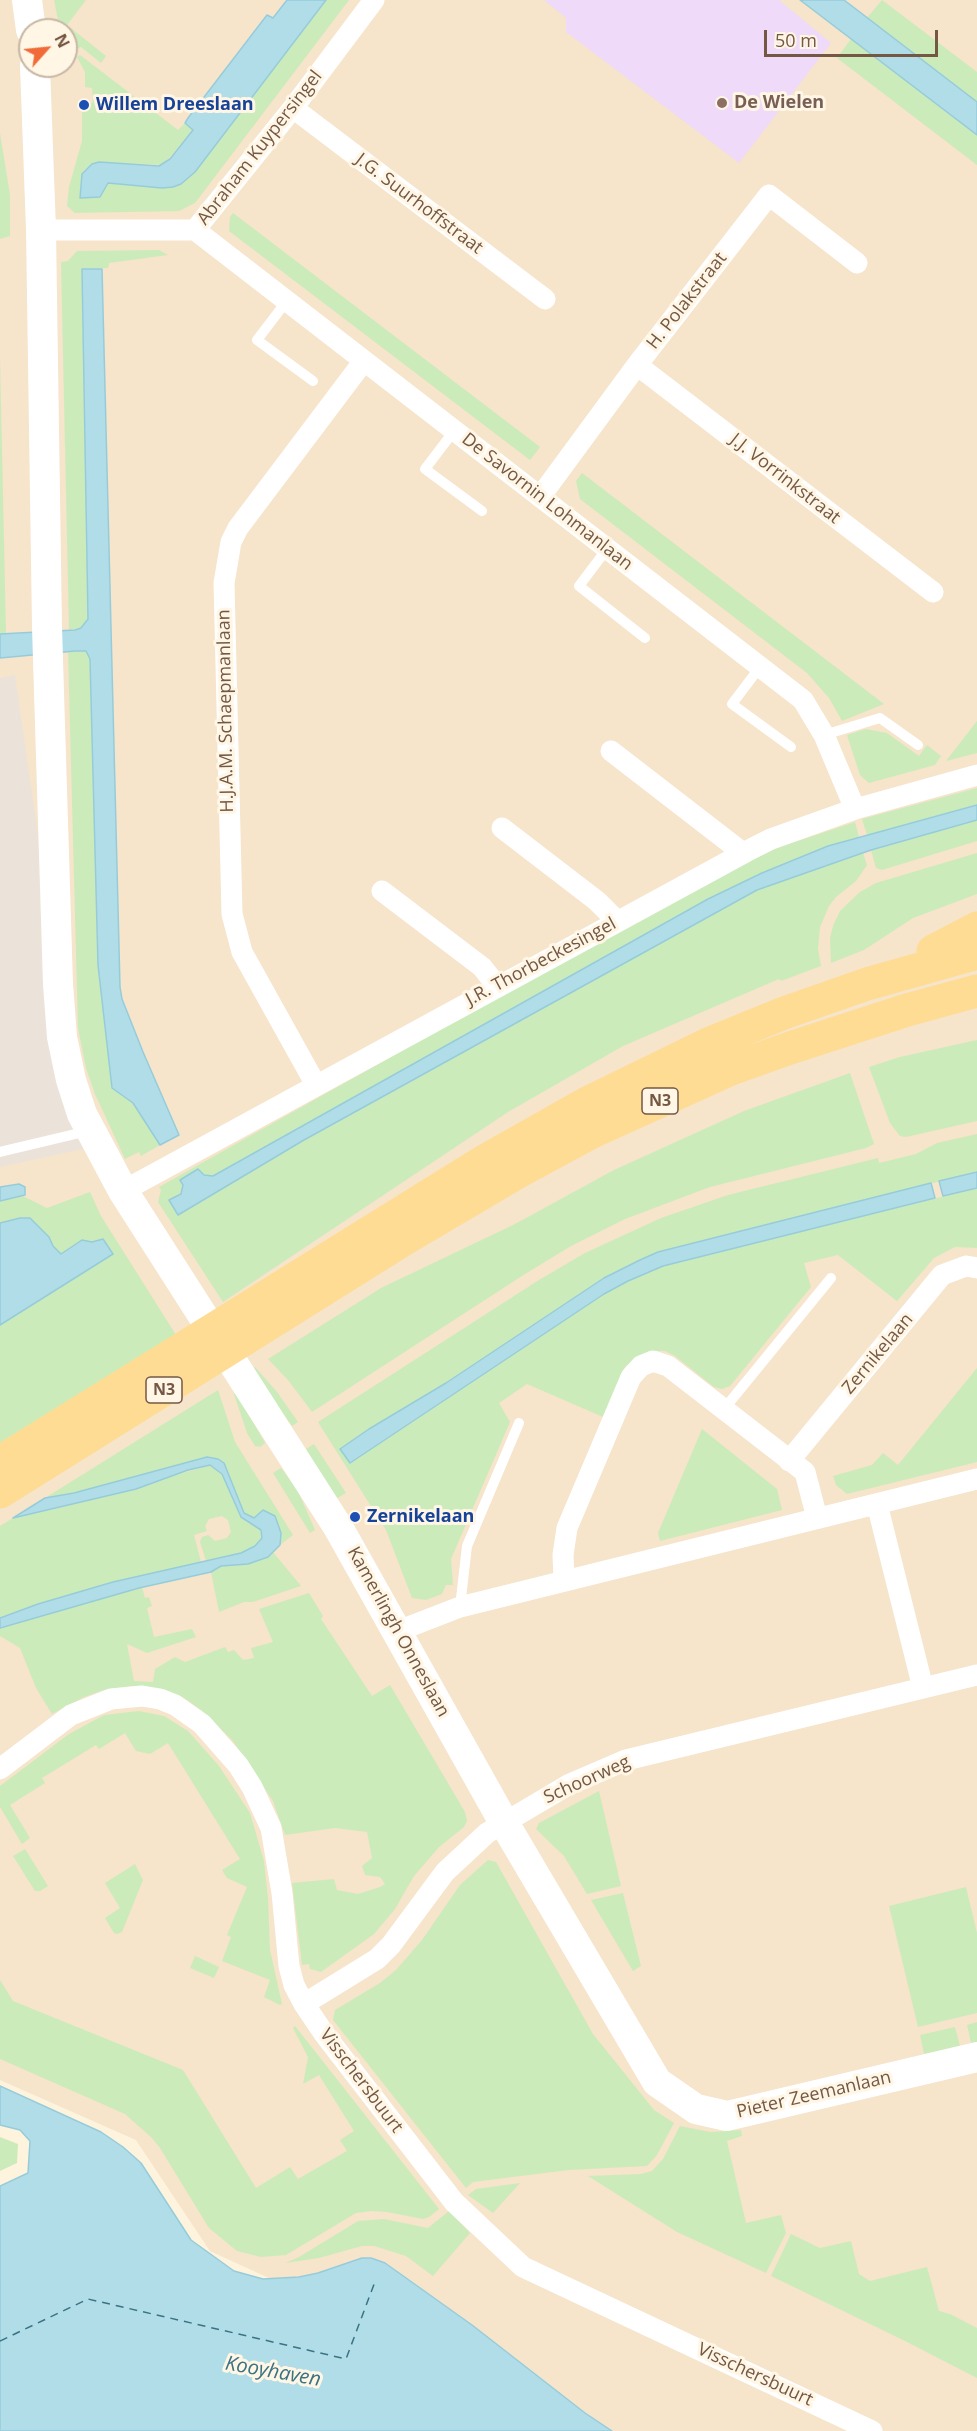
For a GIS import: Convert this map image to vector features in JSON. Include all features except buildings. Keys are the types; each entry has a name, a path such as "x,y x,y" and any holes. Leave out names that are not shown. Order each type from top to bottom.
{"main road":[{"name":"N3","path":"867,984 977,928"},
{"name":"N3","path":"0,1492 321,1276 486,1160 624,1084 729,1035 867,984 977,953"},
{"name":"N3","path":"0,1462 321,1276 592,1132 731,1069 852,1027 930,1003 977,992"},
{"name":"N3","path":"930,1003 977,1003"}],"street":[{"path":"27,0 29,18"},
{"name":"Abraham Kuypersingel","path":"41,230 195,230 294,108 374,0"},
{"path":"35,78 41,230"},
{"name":"J.G. Suurhoffstraat","path":"294,108 545,299"},
{"name":"H. Polakstraat","path":"540,497 637,365 769,195 857,263"},
{"name":"Kamerlingh Onneslaan","path":"41,230 48,641 58,973 62,1037 75,1093 82,1114 123,1191 338,1527 503,1821 657,2082"},
{"name":"De Savornin Lohmanlaan","path":"195,230 803,700 824,735 855,809"},
{"name":"H.J.A.M. Schaepmanlaan","path":"316,1085 242,952 232,914 224,583 229,551 238,528 363,362"},
{"name":"J.J. Vorrinkstraat","path":"637,365 933,592"},
{"path":"611,751 743,853"},
{"name":"J.R. Thorbeckesingel","path":"123,1191 771,839 855,809 977,775"},
{"path":"502,828 597,901 617,921"},
{"path":"382,891 482,967 497,986"},
{"name":"Zernikelaan","path":"789,1461 942,1275 966,1266 977,1268"},
{"path":"564,1581 563,1555 567,1528 631,1377 641,1366 653,1361 664,1363 804,1472 817,1518"},
{"path":"398,1631 460,1607 977,1479"},
{"path":"877,1504 923,1688"},
{"name":"Schoorweg","path":"304,2004 377,1959 391,1945 445,1872 487,1833 503,1821 568,1785 626,1760 977,1675"},
{"name":"Visschersbuurt","path":"0,1769 71,1715 111,1699 142,1696 160,1699 175,1705 202,1724 227,1752 252,1787 271,1828 282,1893 289,1966 294,1985 304,2004 325,2035 454,2202 523,2267 872,2431"},
{"name":"Pieter Zeemanlaan","path":"657,2082 696,2109 727,2116 977,2056"}],"lane":[{"path":"286,302 257,340 313,381"},
{"path":"454,431 425,469 482,512"},
{"path":"607,549 579,586 645,638"},
{"path":"760,667 732,704 791,747"},
{"path":"824,735 880,718 918,745"},
{"path":"0,1152 91,1130"},
{"path":"724,1409 831,1278"},
{"path":"460,1607 467,1546 519,1423"}],"shaded area":[{"path":"0,0 977,0 977,2431 603,2431 210,2251 136,2140 0,2080"},
{"name":"De Wielen","path":"544,0 779,0 831,43 739,163 566,32 566,18"},
{"path":"15,675 83,1149 0,1167 0,678"}],"green space":[{"path":"54,0 86,0 72,18 58,18"},
{"path":"326,0 349,0 195,203 179,211 75,213 67,206 69,187 82,141 82,103 93,103 92,88 85,87 85,72 78,56 80,55 178,130 185,123 193,130 163,165 99,162 84,170 80,194 100,194 108,183 173,187 195,172"},
{"path":"882,0 977,72 977,102 867,18"},
{"path":"78,34 106,56 101,63 81,47 78,48"},
{"path":"851,39 977,135 977,165 837,58"},
{"path":"0,133 10,195 10,236 0,239"},
{"path":"233,213 540,447 530,460 229,231 230,217"},
{"path":"159,250 168,255 109,263 108,268 82,269 88,619 81,628 69,630 61,262 68,261 77,251"},
{"path":"0,357 6,633 0,634"},
{"path":"582,473 884,704 842,721 829,698 807,673 580,499 576,481"},
{"path":"68,651 86,651 90,659 98,965 112,1088 133,1103 160,1145 141,1156 139,1152 125,1159 95,1094 86,1068 78,1028"},
{"path":"977,721 977,753 946,761"},
{"path":"866,729 887,733 919,756 927,745 941,756 935,765 869,783 860,775 847,735"},
{"path":"977,788 977,805 867,835 862,819"},
{"path":"977,820 977,841 882,870 876,868 871,850"},
{"path":"855,822 859,837 795,859 708,899 212,1176 180,1180 183,1185 178,1215 304,1140 757,890 863,853 867,865 856,881 836,897 829,906 820,927 818,949 821,966 781,981 779,979 623,1046 508,1112 223,1302 158,1202 161,1190 159,1187 687,891 777,848"},
{"path":"977,853 977,894 913,918 864,950 831,963 830,938 833,926 840,911 860,892 876,883"},
{"path":"977,1040 977,1121 906,1137 900,1136 890,1123 869,1067 900,1057"},
{"path":"850,1073 874,1144 866,1148 710,1187 625,1219 571,1246 525,1274 312,1412 288,1380 268,1359 381,1288 515,1224 614,1170 744,1111"},
{"path":"977,1134 977,1172 658,1252 604,1278 446,1383 341,1448 350,1463 604,1294 663,1266 977,1188 977,1248 955,1247 934,1258 897,1301 838,1255 804,1263 811,1287 730,1386 722,1389 714,1387 675,1356 665,1351 653,1351 638,1356 625,1367 603,1417 527,1384 499,1403 510,1422 451,1559 453,1585 446,1585 442,1594 426,1600 412,1598 386,1530 318,1422 539,1280 585,1253 661,1218 728,1195 878,1158 879,1163 916,1154 937,1143"},
{"path":"90,1192 101,1216 176,1335 0,1444 0,1325 113,1254 103,1239 92,1243 82,1240 61,1254 53,1246 49,1237 20,1218 0,1223 0,1201 23,1196 47,1208"},
{"path":"255,1367 277,1392 298,1422 292,1426 250,1370"},
{"path":"977,1368 977,1462 847,1494 836,1485 833,1476 872,1465 883,1453 898,1465"},
{"path":"218,1390 235,1442 293,1535 280,1545 281,1533 259,1515 254,1518 244,1513 224,1463 218,1459 207,1457 74,1493 45,1498"},
{"path":"235,1390 265,1443 260,1447 255,1446 247,1433 234,1394"},
{"path":"702,1429 777,1489 782,1510 660,1541 658,1533"},
{"path":"314,1444 346,1493 332,1501 306,1449"},
{"path":"210,1465 222,1474 241,1517 261,1530 262,1538 255,1546 241,1553 206,1561 200,1542 202,1537 208,1535 215,1541 227,1538 231,1532 228,1520 222,1516 209,1519 205,1526 207,1531 194,1535 201,1562 113,1582 38,1604 0,1618 0,1526 13,1518 59,1508"},
{"path":"281,1468 297,1489 315,1530 310,1533 273,1473"},
{"path":"273,1552 301,1586 253,1602 244,1602 219,1612 211,1572 221,1566 248,1564 268,1557"},
{"path":"142,1587 145,1598 149,1597 152,1606 147,1608 154,1637 192,1629 196,1637 147,1653 127,1644 134,1681 153,1682 155,1669 175,1657 185,1662 225,1647 228,1652 234,1650 243,1660 254,1658 251,1648 273,1642 259,1609 309,1593 323,1616 321,1619 372,1696 390,1685 465,1812 467,1821 464,1827 439,1847 414,1876 395,1909 374,1934 321,1972 310,1969 309,1964 302,1965 292,1883 334,1879 337,1890 358,1894 385,1884 380,1877 365,1875 362,1866 372,1858 367,1832 335,1828 285,1835 273,1801 233,1741 201,1710 184,1698 163,1689 132,1686 104,1690 84,1697 52,1714 36,1688 20,1648 0,1636 0,1628"},
{"path":"139,1711 164,1716 188,1731 219,1766 250,1813 264,1861 270,1950 282,2004 280,2005 264,1997 270,1980 222,1961 231,1937 227,1935 247,1887 227,1878 222,1870 240,1859 168,1743 150,1754 136,1751 125,1733 99,1749 96,1745 42,1778 45,1783 10,1805 30,1838 22,1844 0,1807 0,1786 69,1734 104,1715"},
{"path":"599,1791 621,1886 587,1894 564,1856 536,1829 539,1823"},
{"path":"25,1849 48,1886 40,1891 35,1891 13,1856"},
{"path":"488,1860 496,1862 593,2034 654,2110 674,2123 657,2155 647,2166 569,2170 473,2182 466,2188 333,2020 335,2010 380,1983 396,1970 422,1940 460,1885"},
{"path":"135,1864 143,1880 122,1932 117,1934 105,1918 120,1908 105,1883"},
{"path":"966,1887 977,1933 977,2013 918,2027 889,1906"},
{"path":"623,1893 641,1966 633,1971 591,1900"},
{"path":"195,1956 219,1967 214,1978 190,1968"},
{"path":"0,1980 13,2001 183,2070 256,2188 290,2167 298,2179 347,2151 340,2140 354,2131 319,2075 303,2084 308,2057 293,2028 295,2026 439,2209 423,2219 387,2212 356,2213 286,2255 261,2257 237,2251 209,2228 160,2148 125,2114 0,2059"},
{"path":"977,2022 977,2042 971,2043 967,2025"},
{"path":"955,2027 960,2046 924,2054 920,2035"},
{"path":"680,2126 711,2132 741,2130 742,2136 727,2141 746,2223 781,2215 786,2233 766,2273 677,2232 588,2176 641,2174 652,2171 663,2159"},
{"path":"0,2137 18,2144 17,2163 0,2171"},
{"path":"520,2183 493,2213 468,2195 476,2189"},
{"path":"449,2211 470,2233 433,2276 406,2256 374,2246 362,2246 319,2258 285,2263 358,2221 384,2219 428,2228"},
{"path":"791,2234 820,2248 851,2241 859,2274 870,2281 927,2267 939,2311 977,2328 977,2378 771,2276"}],"water":[{"path":"287,0 326,0 195,172 181,184 173,187 108,183 100,197 80,198 82,174 92,164 99,162 159,166 170,159 193,130 185,123 188,118 267,15 273,18"},
{"path":"800,0 844,0 977,102 977,135"},
{"path":"82,269 102,269 120,987 122,999 143,1052 179,1135 160,1145 133,1103 112,1088 98,965 90,659 86,651 0,658 0,634 75,630 81,628 88,619"},
{"path":"977,805 977,820 871,850 757,890 304,1140 178,1215 169,1200 181,1194 183,1185 180,1180 198,1169 204,1175 213,1176 708,899 762,873 828,846"},
{"path":"977,1172 977,1188 943,1196 939,1181"},
{"path":"931,1183 935,1198 663,1266 628,1281 604,1294 350,1463 340,1449 446,1383 604,1278 640,1260 658,1252"},
{"path":"19,1184 25,1187 25,1195 0,1201 0,1187"},
{"path":"30,1218 49,1237 53,1246 61,1254 82,1240 92,1242 103,1239 113,1254 0,1325 0,1223"},
{"path":"207,1457 224,1463 244,1513 254,1518 263,1510 275,1516 281,1533 280,1545 268,1557 248,1564 221,1566 211,1572 139,1588 0,1628 0,1618 38,1604 113,1582 241,1553 255,1546 262,1538 261,1530 241,1517 222,1474 210,1465 188,1470 136,1489 13,1518 45,1498 74,1493"},
{"name":"Kooyhaven","path":"0,2086 101,2132 123,2147 141,2163 191,2240 234,2271 263,2279 299,2277 318,2273 362,2258 371,2258 385,2263 472,2325 585,2413 612,2431 0,2431 0,2186 28,2173 30,2141 20,2130 0,2125"}],"ferry route":[{"path":"0,2341 88,2299 346,2359 376,2279"}],"place":[{"name":"De Wielen","path":"722,103"},
{"name":"Willem Dreeslaan","path":"84,105"},
{"name":"Zernikelaan","path":"355,1517"}]}
